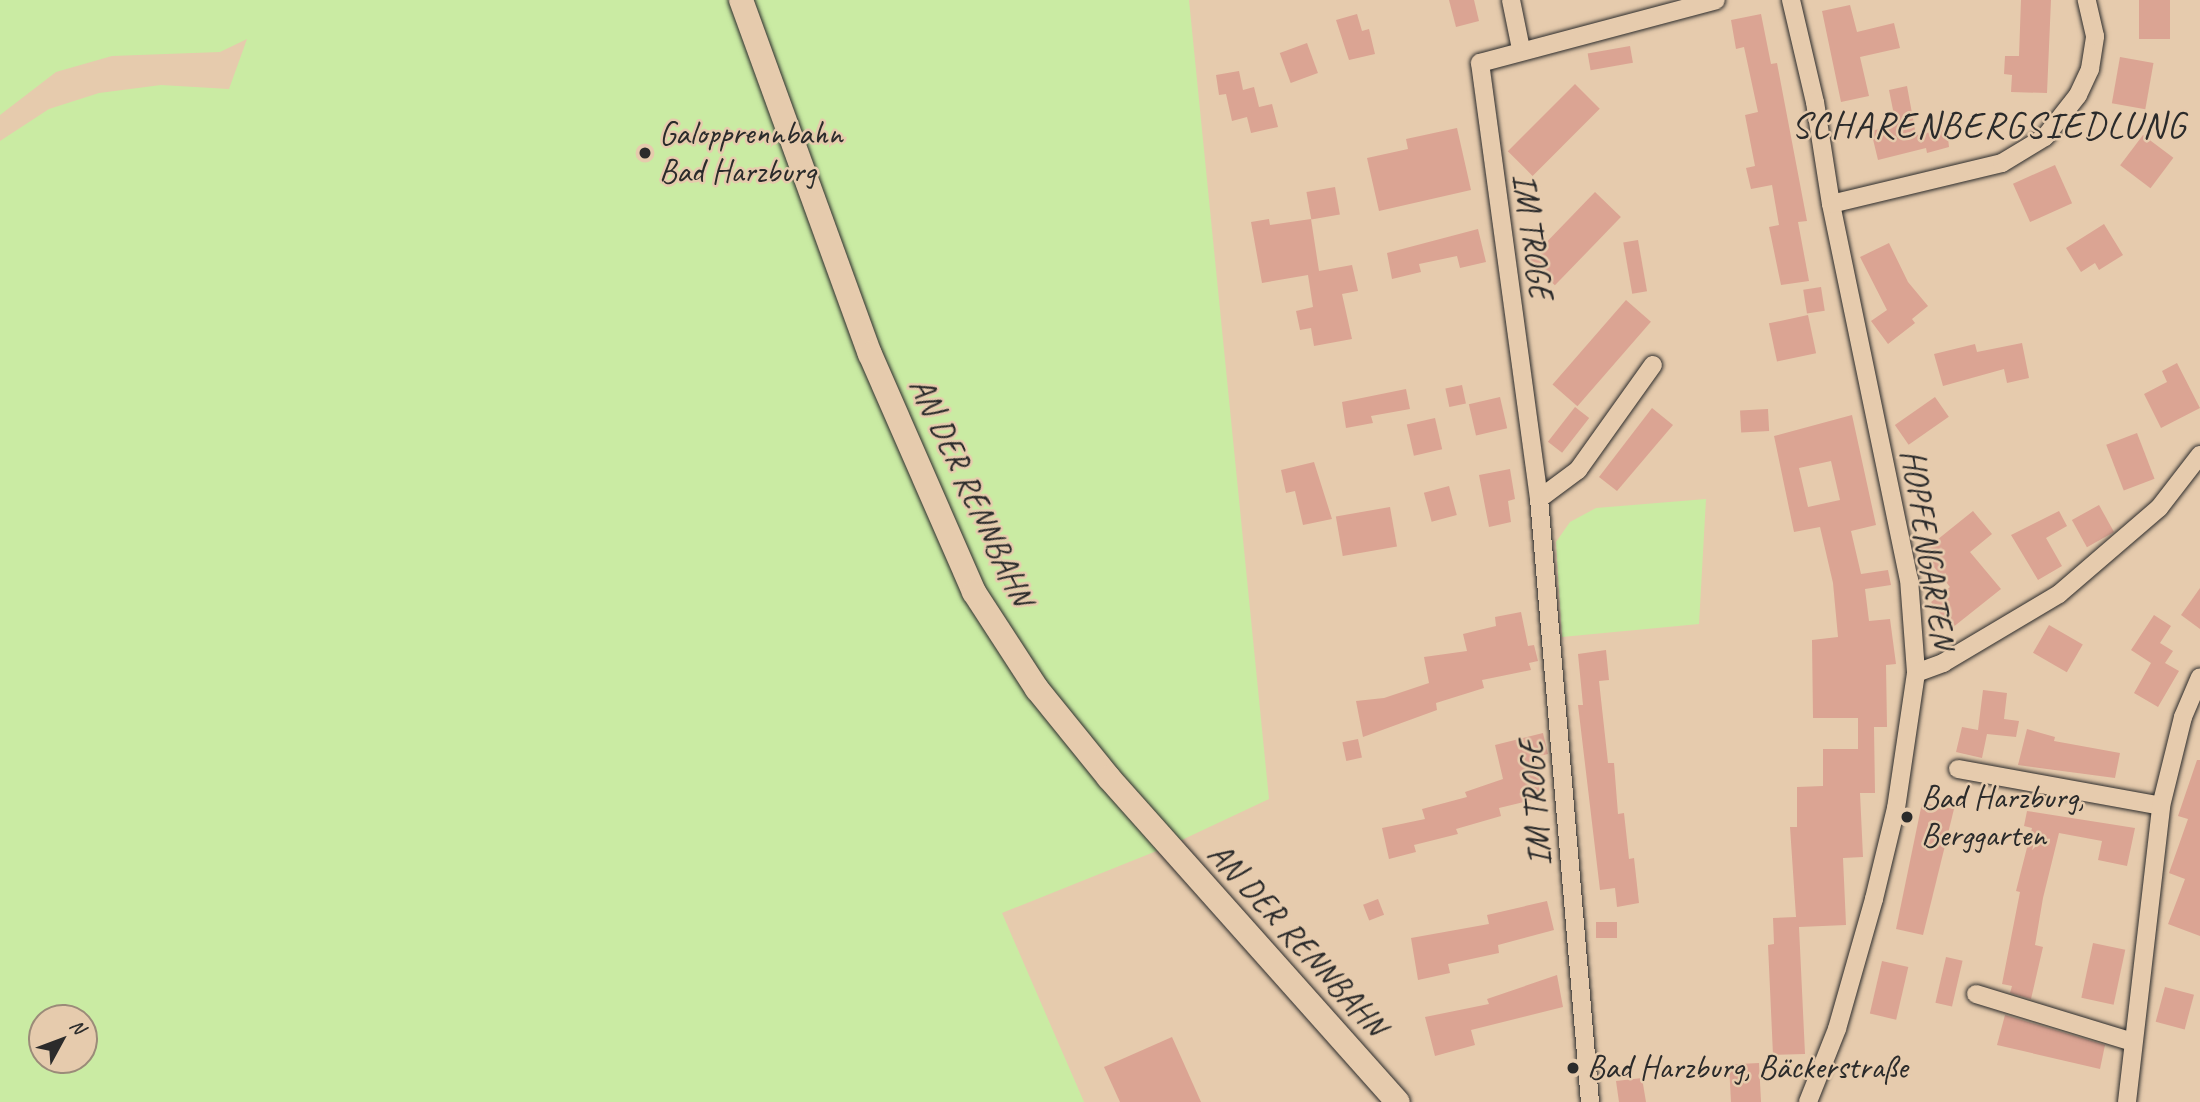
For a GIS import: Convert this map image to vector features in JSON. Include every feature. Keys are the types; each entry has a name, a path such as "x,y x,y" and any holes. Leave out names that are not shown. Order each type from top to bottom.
{"main road":[{"name":"AN DER RENNBAHN","path":"741,0 870,354 974,592 1037,689 1109,778 1398,1102"}],"street":[{"path":"1511,0 1521,49 1716,0"},
{"name":"HOPFENGARTEN","path":"1791,0 1815,102 1831,204 1909,579 1916,673 1896,808 1874,900 1837,1029 1808,1102"},
{"path":"1831,204 2002,163 2045,137 2078,95 2090,69 2095,36 2087,0"},
{"name":"IM TROGE","path":"1521,49 1480,64 1539,499 1590,1102"},
{"path":"1539,499 1578,470 1653,365"},
{"path":"1916,673 1943,663 2059,594 2159,508 2200,455"},
{"path":"2127,1102 2161,806 2183,717 2200,677"},
{"path":"1958,769 2161,806"},
{"path":"1976,994 2133,1042"}],"green space":[{"path":"0,0 1189,0 1269,799 1169,846 1002,913 1084,1102 0,1102 0,141 49,109 99,93 161,85 229,89 247,39 220,52 112,56 56,72 0,115"},
{"path":"1706,499 1699,624 1562,637 1556,542 1570,522 1596,508"}],"building":[{"path":"1449,0 1474,0 1479,21 1456,27"},
{"path":"2021,0 2051,0 2047,93 2011,92 2012,75 2004,74 2005,56 2019,56"},
{"path":"2139,0 2170,0 2170,39 2139,39"},
{"path":"1850,5 1857,32 1894,23 1900,48 1860,57 1869,96 1841,102 1822,11"},
{"path":"1357,14 1362,31 1369,29 1375,54 1349,60 1336,20"},
{"path":"1761,14 1771,64 1777,63 1807,221 1798,222 1809,281 1781,285 1769,227 1779,225 1772,185 1751,189 1746,168 1755,166 1745,115 1758,112 1744,47 1736,49 1731,20"},
{"path":"1307,43 1318,73 1291,83 1280,53"},
{"path":"1630,46 1633,63 1591,70 1588,53"},
{"path":"2120,57 2153,63 2145,109 2112,103"},
{"path":"1239,71 1243,90 1254,87 1259,107 1272,104 1278,127 1251,133 1247,117 1232,121 1226,94 1219,95 1216,75"},
{"path":"1575,84 1600,109 1533,176 1508,151"},
{"path":"1907,86 1916,135 1947,129 1949,147 1927,153 1926,148 1878,160 1871,131 1896,125 1889,90"},
{"path":"1457,128 1471,190 1379,211 1367,158 1408,149 1406,139"},
{"path":"2143,135 2173,158 2150,188 2120,165"},
{"path":"2055,165 2072,203 2030,222 2013,184"},
{"path":"1335,187 1340,215 1311,220 1306,192"},
{"path":"1595,192 1621,217 1555,285 1529,260"},
{"path":"1269,219 1270,225 1311,219 1319,271 1352,265 1358,291 1342,294 1352,339 1314,346 1311,328 1300,330 1296,311 1313,307 1308,275 1262,283 1251,222"},
{"path":"2104,224 2123,255 2099,270 2095,263 2081,272 2066,248"},
{"path":"1478,229 1486,262 1460,268 1457,256 1419,264 1421,272 1392,279 1387,253"},
{"path":"1638,240 1647,291 1632,294 1623,243"},
{"path":"1889,243 1908,282 1928,306 1912,319 1915,323 1888,344 1871,321 1887,310 1860,257"},
{"path":"1821,287 1825,311 1807,314 1803,290"},
{"path":"1626,300 1651,322 1577,406 1553,385"},
{"path":"1808,315 1816,353 1777,361 1769,323"},
{"path":"2022,343 2029,378 2007,383 2004,369 1943,386 1934,354 1975,344 1977,352"},
{"path":"2177,363 2200,408 2161,428 2144,394 2167,382 2162,371"},
{"path":"1462,385 1466,404 1449,407 1445,389"},
{"path":"1406,389 1410,409 1371,416 1373,423 1346,428 1342,402"},
{"path":"1500,397 1507,428 1476,435 1469,404"},
{"path":"1935,397 1949,417 1909,445 1895,425"},
{"path":"1575,407 1589,418 1562,453 1548,442"},
{"path":"1652,408 1673,425 1617,491 1599,477"},
{"path":"1768,409 1769,431 1741,432 1740,410"},
{"path":"1852,415 1876,525 1851,531 1861,574 1888,570 1891,585 1865,589 1869,621 1890,619 1896,664 1886,665 1887,727 1874,727 1875,793 1860,793 1863,857 1843,858 1846,925 1799,927 1805,1054 1773,1055 1768,945 1774,944 1773,918 1796,917 1790,827 1797,827 1797,787 1823,786 1823,749 1858,749 1858,718 1813,718 1812,640 1838,637 1833,583 1820,527 1794,532 1774,436","holes":["1831,461 1840,500 1808,507 1799,468"]},
{"path":"1435,418 1442,449 1414,456 1407,425"},
{"path":"2137,433 2155,479 2124,491 2106,445"},
{"path":"1314,462 1332,519 1303,525 1295,491 1286,493 1281,470"},
{"path":"1510,469 1515,499 1508,501 1511,522 1489,527 1479,475"},
{"path":"1449,486 1457,515 1432,522 1424,493"},
{"path":"2099,505 2114,532 2087,547 2072,520"},
{"path":"1390,507 1397,546 1343,556 1336,517"},
{"path":"1973,511 1992,534 1970,552 2001,589 1952,628 1931,602 1950,587 1922,552"},
{"path":"2059,511 2067,526 2046,538 2062,566 2038,580 2011,535"},
{"path":"2200,588 2200,629 2181,615"},
{"path":"1521,612 1528,646 1534,645 1538,661 1529,663 1531,670 1482,680 1484,688 1436,703 1437,710 1363,737 1356,701 1384,698 1429,683 1424,657 1467,651 1463,634 1496,626 1495,617"},
{"path":"2154,615 2171,626 2160,643 2173,651 2165,663 2179,671 2158,707 2134,693 2151,663 2131,650"},
{"path":"2049,625 2083,644 2067,672 2033,653"},
{"path":"1606,650 1609,680 1599,681 1608,763 1614,763 1618,814 1624,813 1629,859 1634,858 1639,903 1617,907 1615,888 1600,890 1578,705 1583,705 1578,654"},
{"path":"1983,690 2007,693 2004,719 2019,721 2016,737 1987,734 1982,758 1956,752 1962,727 1978,730"},
{"path":"2027,729 2055,737 2054,741 2120,753 2115,778 2018,765"},
{"path":"1543,733 1548,754 1535,757 1544,797 1499,808 1501,816 1456,829 1458,834 1414,845 1416,852 1389,859 1382,828 1425,819 1422,809 1467,797 1465,792 1503,779 1495,745"},
{"path":"1358,739 1362,758 1346,761 1342,742"},
{"path":"2197,760 2200,760 2200,936 2168,924 2185,879 2169,873 2188,819 2178,816"},
{"path":"1922,803 1954,809 1923,935 1896,929"},
{"path":"2027,811 2135,828 2127,866 2098,860 2102,841 2059,833 2035,945 2043,947 2031,999 2010,993 2012,986 2002,984 2020,892 2016,891 2032,828 2024,826"},
{"path":"1378,899 1384,915 1369,921 1363,905"},
{"path":"1547,901 1554,930 1498,945 1499,953 1448,964 1450,973 1418,980 1411,938 1489,924 1487,915"},
{"path":"1596,922 1617,922 1617,938 1596,938"},
{"path":"2093,943 2125,950 2114,1005 2081,998"},
{"path":"1946,957 1963,961 1952,1007 1935,1003"},
{"path":"1882,961 1908,967 1896,1020 1870,1014"},
{"path":"1557,975 1563,1007 1471,1030 1475,1045 1435,1056 1425,1017 1489,1004 1487,999"},
{"path":"2165,987 2194,995 2185,1030 2156,1022"},
{"path":"2005,1015 2105,1045 2100,1069 1997,1045"},
{"path":"1172,1037 1201,1102 1120,1102 1104,1067"},
{"path":"1759,1063 1761,1102 1731,1102 1729,1065"},
{"path":"1642,1078 1646,1102 1619,1102 1616,1081"}],"place":[{"name":"Galopprennbahn Bad Harzburg","path":"645,153"},
{"name":"Bad Harzburg, Berggarten","path":"1907,817"},
{"name":"Bad Harzburg, Bäckerstraße","path":"1573,1068"}],"district":[{"name":"SCHARENBERGSIEDLUNG","path":"1989,125"}]}
